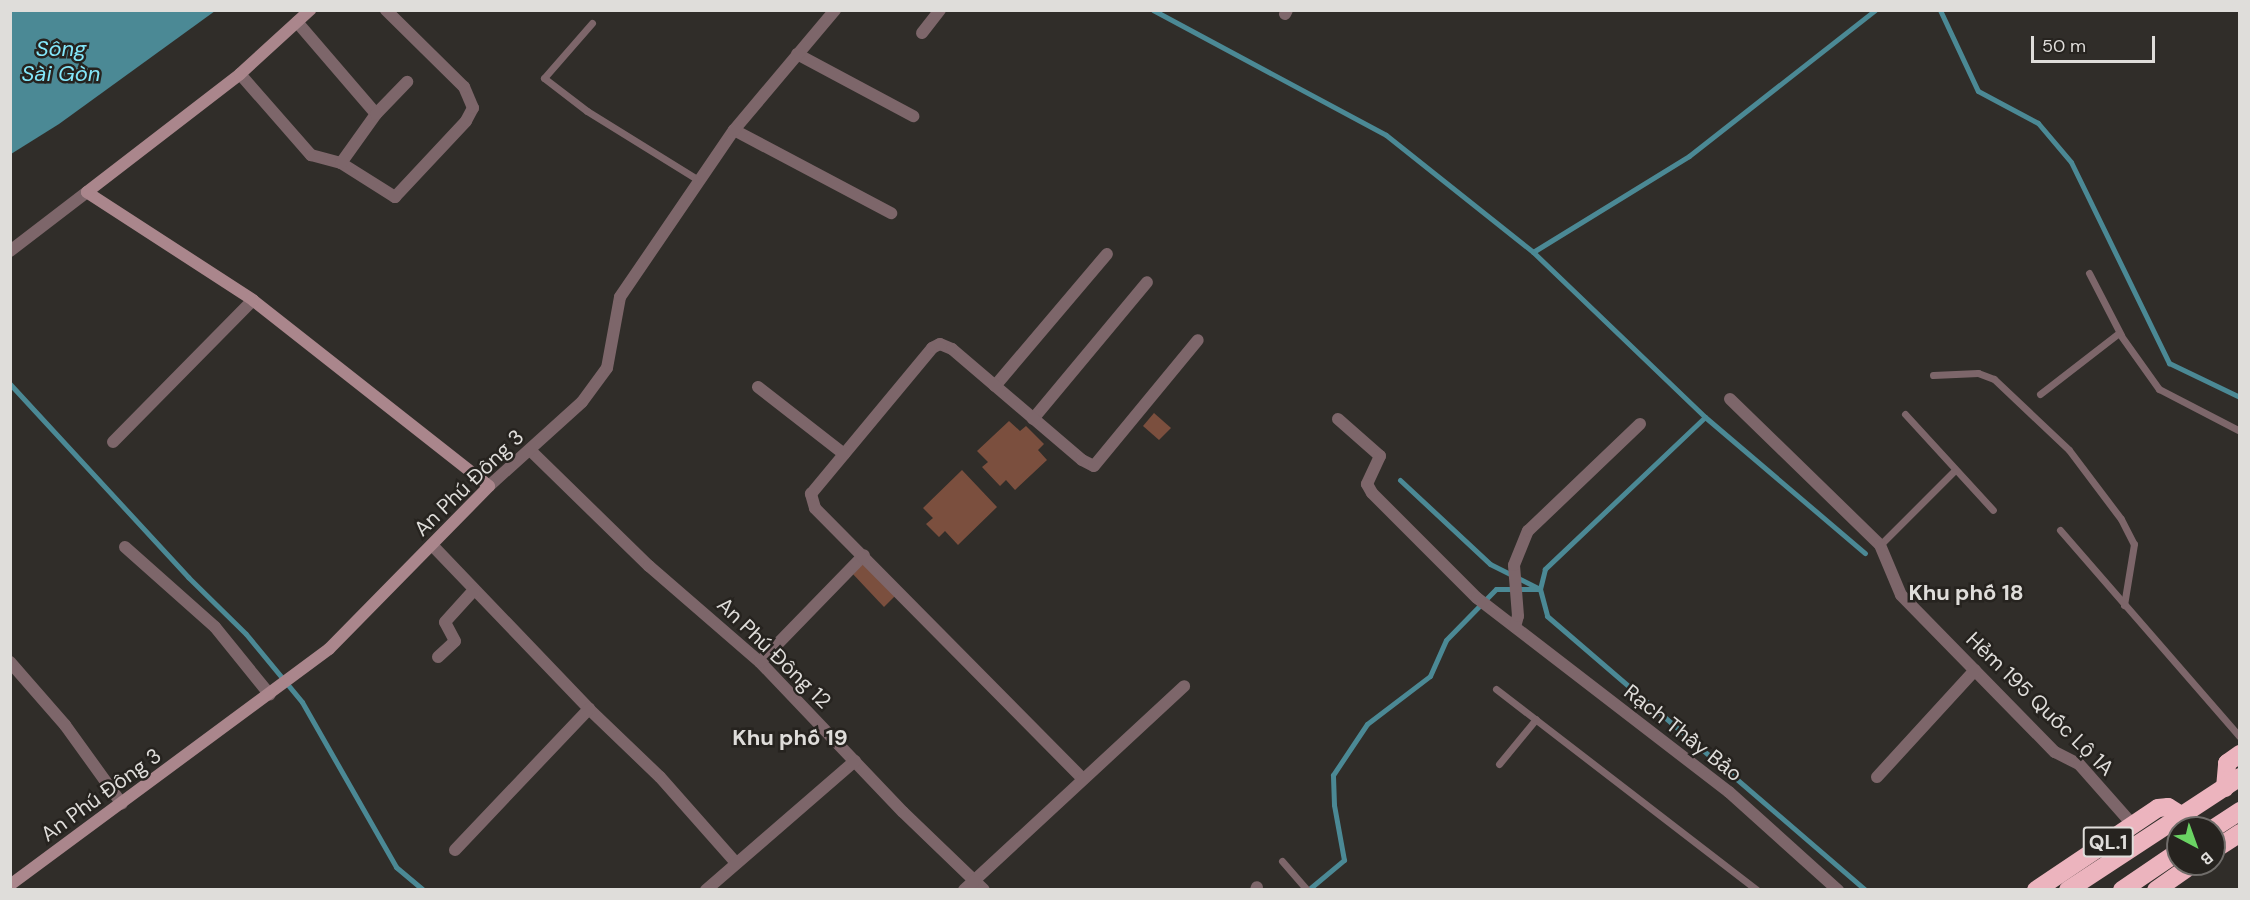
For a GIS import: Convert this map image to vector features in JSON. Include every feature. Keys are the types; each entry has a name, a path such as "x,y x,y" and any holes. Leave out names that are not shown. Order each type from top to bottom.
{"highway":[{"name":"QL.1","path":"2068,890 2232,782 2227,763 2240,754"},
{"name":"QL.1","path":"2036,890 2163,806 2181,815"},
{"path":"2226,820 2240,811"},
{"path":"2226,842 2240,833"},
{"name":"QL.1","path":"2122,890 2166,860"},
{"path":"2156,890 2176,876"}],"street":[{"path":"10,251 240,74 310,10"},
{"path":"240,74 311,155 341,163 395,197 466,121 473,108 464,87 386,10"},
{"name":"An Phú Đông 3","path":"10,885 274,693 329,649 489,486 531,451 582,402 607,368 620,297 734,130 835,10"},
{"path":"922,33 940,10"},
{"path":"297,22 376,114"},
{"path":"797,54 913,116"},
{"path":"341,163 376,114 407,82"},
{"path":"734,130 891,213"},
{"path":"87,192 253,300 489,486"},
{"path":"995,386 1107,254"},
{"path":"1033,419 1147,282"},
{"path":"113,442 253,300"},
{"path":"1083,779 811,498 844,454 932,348 940,344 952,349 1033,419 1094,466 1198,340"},
{"path":"758,387 844,454"},
{"name":"Hẻm 195 Quốc Lộ 1A","path":"1730,399 1880,545 1900,595 2055,752 2079,764 2133,825"},
{"name":"Rạch Thầy Bảo","path":"1338,419 1380,456 1367,484 1372,493 1477,598 1729,792 1838,890"},
{"path":"1515,627 1518,616 1514,567 1528,531 1640,424"},
{"name":"An Phú Đông 12","path":"531,451 649,566 760,662 984,890"},
{"path":"432,545 589,709 660,777 736,863"},
{"path":"126,547 215,627 274,693"},
{"path":"760,662 864,555"},
{"path":"438,657 455,641 445,621 474,590"},
{"path":"10,662 65,725 122,804"},
{"path":"1877,777 1975,670"},
{"path":"964,890 1185,686"},
{"path":"455,850 589,709"},
{"path":"706,890 855,761"}],"lane":[{"path":"592,23 544,78 587,111 700,181"},
{"path":"2089,273 2120,334 2146,375 2159,389 2240,431"},
{"path":"2040,394 2120,334"},
{"path":"1933,375 1978,373 1994,379 2069,450 2121,519 2134,544 2124,605"},
{"path":"1905,414 1954,471 1993,510"},
{"path":"1880,545 1954,471"},
{"path":"2060,530 2240,737"},
{"path":"1496,688 1756,890"},
{"path":"1500,764 1536,719"},
{"path":"1282,861 1307,890"}],"water":[{"name":"Sông Sài Gòn","path":"11,10 215,11 59,124 11,154"}],"building":[{"path":"1154,413 1171,428 1159,440 1143,426"},
{"path":"1009,421 1020,431 1026,426 1044,444 1038,450 1047,460 1015,490 1006,480 1000,486 982,467 988,462 977,451"},
{"path":"962,470 997,507 958,545 945,531 939,537 926,524 933,518 923,508"},
{"path":"864,560 897,594 884,607 851,572"}],"waterway":[{"path":"1153,10 1386,135 1533,252 1705,417 1865,553"},
{"path":"1533,252 1689,156 1875,10"},
{"path":"1940,10 1978,91 2038,123 2071,162 2169,363 2240,397"},
{"path":"10,384 188,577 246,634 302,702 396,867 423,890"},
{"path":"1705,417 1545,569 1540,589 1547,616 1866,890"},
{"path":"1400,480 1490,564 1538,588"},
{"path":"1308,890 1344,860 1334,805 1333,775 1367,724 1430,676 1446,640 1496,589 1540,589"}],"district":[{"name":"Khu phố 18","path":"1966,593"},
{"name":"Khu phố 19","path":"790,738"}]}
